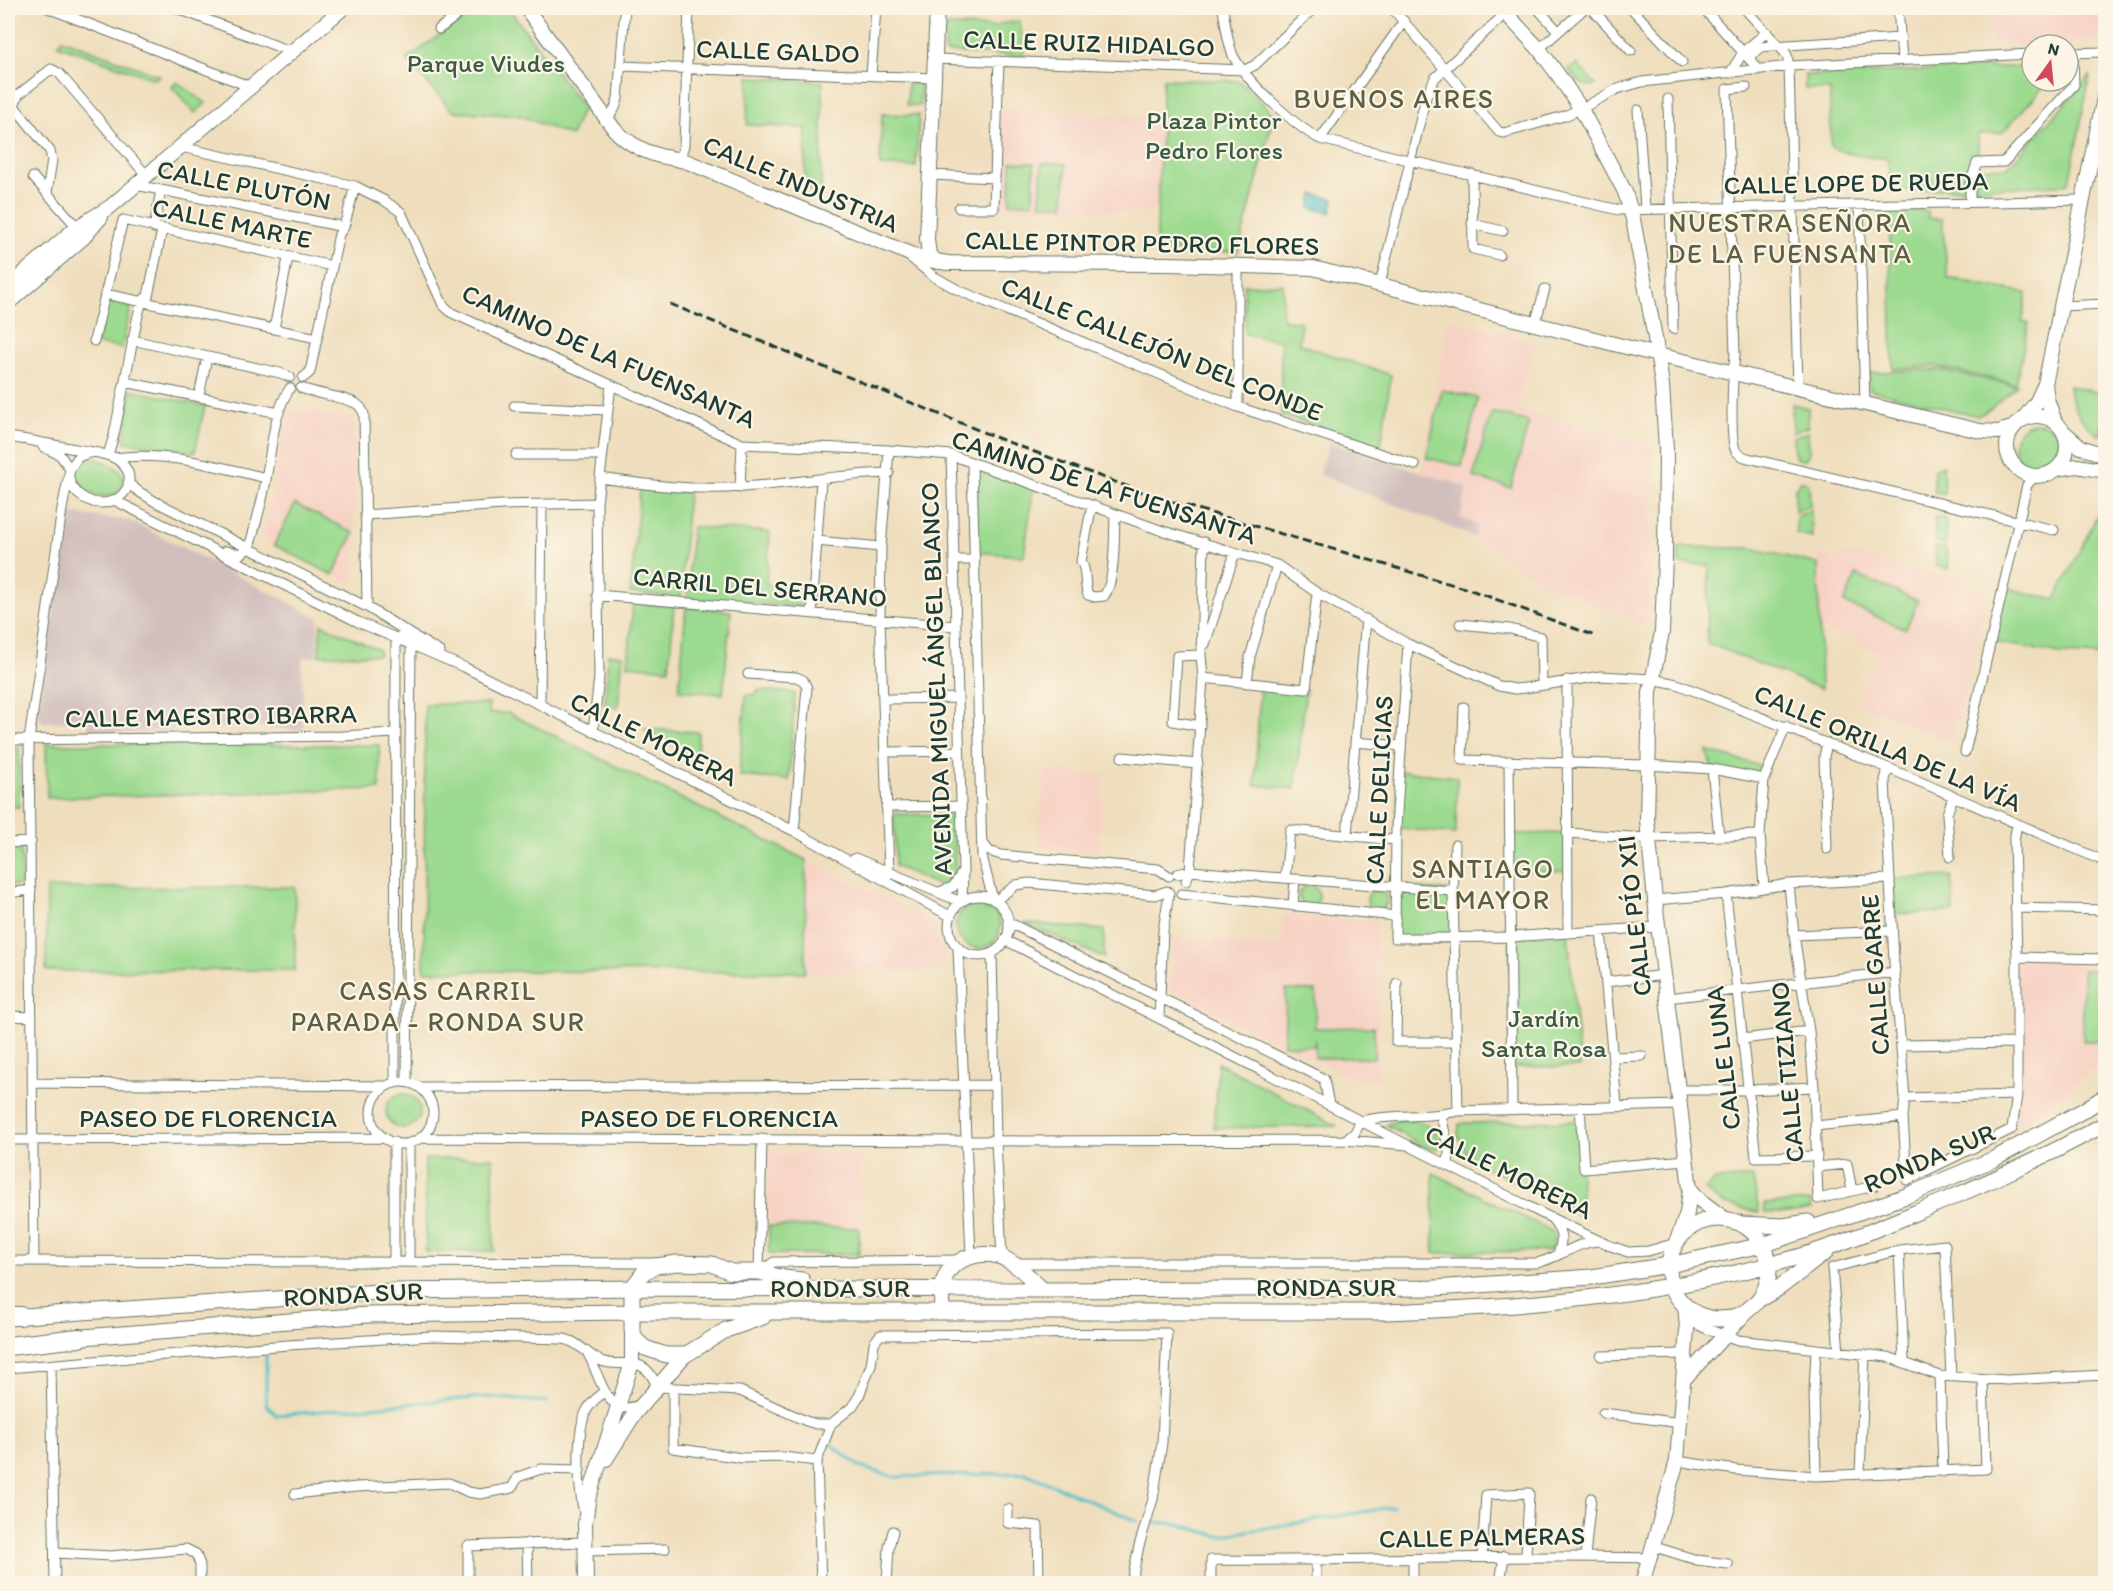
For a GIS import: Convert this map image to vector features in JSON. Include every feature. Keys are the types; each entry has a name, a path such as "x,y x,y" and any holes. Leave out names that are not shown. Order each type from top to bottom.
{"highway":[{"path":"8,1344 79,1338"}],"main road":[{"path":"8,303 84,237 110,207 343,8"},
{"name":"CALLE INDUSTRIA","path":"526,8 607,120 620,135 634,145 658,155 680,159 904,252"},
{"path":"937,8 927,231 929,255 933,260 940,262"},
{"name":"CALLE PÍO XII","path":"1503,9 1539,49 1581,109 1625,192 1638,209 1658,354 1666,449 1665,558 1661,637 1652,679 1647,765 1648,838 1690,1189 1687,1214 1676,1243"},
{"path":"1983,431 1998,432 2012,428 2036,403 2045,384 2106,88"},
{"path":"8,287 77,227 110,207"},
{"path":"904,252 912,253 920,248 927,231"},
{"name":"CALLE PINTOR PEDRO FLORES","path":"904,252 922,259 940,262 1313,268 1658,354 1983,431"},
{"path":"2045,384 2047,399 2066,440 2066,454 2056,469"},
{"path":"2023,419 2037,416 2047,417 2081,447 2106,456"},
{"path":"2007,449 2007,440 2012,428"},
{"path":"1983,431 1996,438 2007,449 2014,465 2029,478 2056,469 2077,466 2106,471"},
{"name":"RONDA SUR","path":"12,1317 394,1291 632,1288 1043,1290 1435,1288 1592,1277 1669,1265 1763,1245 1906,1196 1994,1159 2106,1096"},
{"name":"RONDA SUR","path":"79,1338 367,1315 632,1312 1396,1311 1471,1309 1560,1301 1672,1287 1769,1265 1836,1245 2004,1176 2106,1123"},
{"path":"1690,1189 1701,1201 1725,1219 1742,1224 1783,1226 1906,1196"},
{"path":"1642,1584 1677,1461 1681,1423 1687,1329 1686,1310 1672,1287 1669,1265 1676,1243 1683,1234 1702,1221 1725,1219"},
{"path":"1684,1378 1755,1304 1765,1289 1769,1276 1769,1265 1763,1245 1754,1233 1742,1224"},
{"path":"1686,1310 1716,1318 1734,1316 1779,1288 1836,1245"},
{"path":"942,1312 942,1288 947,1273 967,1258 987,1254 1007,1260 1043,1290"},
{"path":"586,1584 585,1546 589,1496 632,1363 632,1288 644,1272 656,1266 677,1263 712,1264 731,1272 759,1272 784,1278 867,1288"},
{"path":"597,1473 643,1403 725,1312 732,1289 731,1272"},
{"path":"632,1330 636,1340 655,1352 666,1356 686,1355 726,1330 752,1319 780,1313"}],"street":[{"path":"48,8 251,87"},
{"path":"176,8 203,12 292,52"},
{"path":"439,29 467,8"},
{"path":"607,120 616,105 625,8"},
{"path":"680,159 684,145 688,8"},
{"path":"872,75 876,8"},
{"path":"1223,8 1230,45 1241,70 1294,121 1320,139 1404,21"},
{"path":"1241,70 1255,65 1314,8"},
{"path":"1392,8 1499,132 1514,130 1581,109 1617,89 1642,82 1789,66 2020,54"},
{"path":"1537,8 1558,31"},
{"path":"1539,49 1585,8"},
{"path":"1591,8 1630,51"},
{"path":"1631,8 1682,62"},
{"path":"1703,8 1760,70"},
{"path":"1744,8 1787,55 1789,66 1798,388"},
{"path":"1898,8 1902,59"},
{"path":"1380,284 1426,97 1434,78 1503,9"},
{"path":"1730,73 1767,32"},
{"path":"1746,54 1762,47 1900,38"},
{"path":"2080,53 2106,52"},
{"name":"CALLE RUIZ HIDALGO","path":"935,58 1241,70"},
{"path":"959,208 994,208 999,61"},
{"name":"CALLE GALDO","path":"621,66 934,78"},
{"path":"47,193 52,160 50,151 14,106 18,95 51,69 59,73 142,180"},
{"path":"1746,87 1727,89 1735,355 1733,372 1735,450 1748,458 2054,530"},
{"path":"1970,201 1970,184 1977,163 2004,162 2067,93"},
{"path":"1668,99 1673,329"},
{"path":"1638,110 1638,209"},
{"name":"CALLE LOPE DE RUEDA","path":"1320,139 1619,210 2083,200"},
{"name":"CAMINO DE LA FUENSANTA","path":"181,147 355,186 385,201 401,212 443,305 452,313 742,444 951,455 1115,514 1277,565 1317,593 1408,644 1499,686 1515,689 1601,676 1652,679"},
{"path":"1472,174 1473,249 1499,255"},
{"path":"930,175 995,178"},
{"path":"33,177 77,227"},
{"name":"CALLE PLUTÓN","path":"142,180 162,190 344,227"},
{"path":"290,388 295,390 310,372 339,234 344,227 355,186"},
{"path":"111,456 132,340 142,301 148,296 162,190"},
{"path":"1859,205 1865,404"},
{"path":"94,341 123,220 110,207"},
{"name":"CALLE MARTE","path":"123,220 332,266"},
{"path":"1472,224 1503,231"},
{"name":"CALLE CALLEJÓN DEL CONDE","path":"904,252 927,271 958,290 1238,407 1415,465"},
{"path":"274,329 288,258"},
{"path":"927,271 940,262"},
{"path":"1238,266 1238,407"},
{"path":"1535,324 1545,289"},
{"path":"105,294 317,338"},
{"path":"2061,306 2106,304"},
{"path":"132,340 290,377 297,374 302,383 315,394 354,402 362,408 364,414 367,607"},
{"path":"199,396 207,357"},
{"path":"290,377 288,383 290,388"},
{"path":"124,382 279,413"},
{"path":"593,732 600,677 597,503 611,385"},
{"path":"215,549 241,554 249,548 279,413 283,398 290,388"},
{"path":"514,406 607,410"},
{"path":"8,437 111,456 159,457 215,465 266,478"},
{"path":"18,438 60,455 70,471 70,482 75,490 88,500"},
{"path":"740,488 742,444"},
{"path":"887,882 889,871 880,618 881,547 889,473 889,450"},
{"path":"34,1261 29,740 62,509 70,471 78,457 92,452"},
{"path":"516,455 602,455"},
{"name":"AVENIDA MIGUEL ÁNGEL BLANCO","path":"951,455 962,901"},
{"path":"62,509 73,499 99,503 116,501 124,494 128,483 126,468 111,456"},
{"name":"AVENIDA MIGUEL ÁNGEL BLANCO","path":"972,464 982,841 986,878 994,900"},
{"path":"601,478 685,487 740,488 865,473 889,473"},
{"path":"1965,752 2029,478"},
{"path":"812,613 821,480"},
{"name":"CALLE MORERA","path":"128,483 154,501 367,607 465,668"},
{"name":"CALLE MORERA","path":"116,501 358,622 465,668 794,831 950,916"},
{"path":"365,515 502,505 597,503"},
{"path":"540,705 542,504"},
{"path":"1092,505 1081,561 1086,568 1088,595 1104,596 1110,585 1115,514"},
{"path":"1181,894 1186,889 1190,871 1198,764 1203,678 1201,655 1204,542"},
{"path":"816,544 881,547"},
{"path":"1201,655 1235,553"},
{"path":"954,560 975,560"},
{"path":"1247,683 1250,657 1277,565"},
{"path":"1203,678 1306,689 1317,593"},
{"name":"CARRIL DEL SERRANO","path":"597,595 955,626"},
{"path":"1347,835 1366,619"},
{"path":"1460,624 1510,629 1541,637 1542,685"},
{"path":"391,1085 396,638 410,633 407,1082"},
{"name":"CALLE DELICIAS","path":"1408,644 1396,840 1395,938 1454,938"},
{"path":"1200,726 1173,722 1177,656 1201,655"},
{"path":"748,674 796,677 803,680 807,688 794,831"},
{"name":"CALLE ORILLA DE LA VÍA","path":"1652,679 1677,684 1786,726 2106,862"},
{"path":"1567,680 1568,933"},
{"path":"884,699 958,698"},
{"path":"1464,707 1462,760 1712,769 1764,779"},
{"path":"1764,887 1760,835 1764,779 1786,726"},
{"name":"CALLE MAESTRO IBARRA","path":"8,740 394,734"},
{"path":"1355,742 1401,746"},
{"path":"1827,743 1824,757 1827,849"},
{"path":"885,752 959,751"},
{"path":"1122,757 1198,764"},
{"path":"1509,761 1512,1108"},
{"name":"CALLE GARRE","path":"1888,768 1885,780 1892,931 1905,1098 1907,1180 2012,1129 2018,1095"},
{"path":"1712,769 1719,836"},
{"path":"960,784 981,784"},
{"path":"1950,856 1947,814 1953,797"},
{"path":"886,807 961,806"},
{"path":"1905,1098 2018,1095 2014,841 2017,824"},
{"path":"1293,906 1290,879 1290,830 1396,840"},
{"path":"1567,833 1648,838 1760,835"},
{"path":"982,841 989,851 1001,855 1158,868 1184,878 1186,881"},
{"path":"8,843 31,842"},
{"path":"1455,845 1453,891 1458,1111"},
{"name":"CALLE MORERA","path":"825,847 962,901"},
{"path":"939,892 953,887 963,871"},
{"path":"1159,1018 1163,931 1168,892 1165,883 1173,875 1190,871 1453,891"},
{"path":"1655,900 1726,894 1789,884 1890,879"},
{"path":"994,900 1016,885 1029,883 1155,895 1168,892"},
{"name":"CALLE TIZIANO","path":"1789,884 1794,935 1809,1031 1814,1087 1818,1199 1874,1186"},
{"path":"8,893 31,890"},
{"path":"1168,892 1172,896 1181,894 1396,915"},
{"name":"CALLE LUNA","path":"1726,894 1756,1157 1817,1156"},
{"path":"975,896 994,900 1006,914 1008,922 1005,940 1000,948 992,953 974,956 958,948 951,939 948,928 950,916 962,901 975,896"},
{"path":"2015,908 2106,910"},
{"path":"1008,922 1324,1079 1329,1105"},
{"path":"1454,938 1510,937 1658,927"},
{"path":"1601,931 1617,1105"},
{"path":"1794,935 1892,931"},
{"name":"CALLE MORERA","path":"1005,940 1599,1241 1628,1252 1651,1250 1676,1243"},
{"path":"759,1272 774,1262 967,1258 968,1142 958,948"},
{"path":"992,953 996,1141 1007,1260 1537,1263 1580,1244 1599,1241"},
{"path":"2017,957 2106,959"},
{"path":"1667,998 1895,972"},
{"path":"1606,982 1664,975"},
{"path":"1397,983 1396,1042 1455,1042"},
{"path":"8,1016 32,1017"},
{"path":"1742,1040 1809,1031"},
{"path":"1900,1045 2017,1043"},
{"path":"1613,1057 1642,1056"},
{"path":"407,1082 419,1087 428,1096 433,1109 429,1128 421,1138 409,1143 390,1140 376,1129 372,1108 377,1096 391,1085 407,1082"},
{"name":"PASEO DE FLORENCIA","path":"33,1083 391,1085"},
{"name":"PASEO DE FLORENCIA","path":"419,1087 995,1085"},
{"path":"1678,1090 1814,1087"},
{"path":"1344,1140 1353,1134 1361,1121 1381,1116 1441,1115 1458,1111 1512,1108 1679,1105"},
{"name":"CALLE MORERA","path":"1580,1107 1584,1169 1686,1160"},
{"path":"1441,1115 1449,1152 1448,1166"},
{"path":"1815,1126 1904,1117"},
{"name":"PASEO DE FLORENCIA","path":"421,1138 968,1142 1344,1140 1408,1145"},
{"path":"759,1272 762,1139"},
{"name":"PASEO DE FLORENCIA","path":"8,1140 390,1140"},
{"path":"390,1140 394,1261"},
{"path":"409,1143 409,1261"},
{"path":"1817,1167 1847,1164 1852,1191"},
{"path":"1552,1219 1562,1234 1557,1255"},
{"path":"1839,1352 1832,1268 1899,1250 1945,1245 1951,1377"},
{"path":"1651,1250 1669,1265"},
{"path":"1899,1250 1904,1362"},
{"path":"8,1261 677,1263"},
{"path":"1686,1310 1694,1323 1744,1341 1888,1357 1940,1376 2034,1380 2106,1375"},
{"path":"821,1584 817,1461 831,1424 852,1407 859,1396 871,1365 874,1343 880,1335 1167,1333 1162,1443 1153,1499 1131,1584"},
{"path":"8,1368 288,1345 432,1336 564,1339 574,1341 597,1359 607,1363 632,1363 645,1369 651,1374 657,1388 740,1391 806,1421 831,1424"},
{"path":"1815,1350 1815,1476"},
{"path":"587,1352 609,1400 619,1406 635,1407 643,1403"},
{"path":"1601,1356 1684,1354"},
{"path":"1860,1474 1865,1354"},
{"path":"586,1520 579,1496 581,1434 585,1412 602,1388 606,1371 617,1363"},
{"path":"51,1366 55,1584"},
{"path":"1940,1376 1943,1472"},
{"path":"1677,1461 1736,1470 1815,1476 1986,1469 1983,1379"},
{"path":"673,1389 673,1448 742,1458 783,1457 817,1461"},
{"path":"1603,1413 1681,1423"},
{"path":"295,1494 356,1486 449,1483 468,1492 480,1494 512,1488 518,1478 542,1469 580,1470"},
{"path":"1482,1556 1486,1495 1529,1493 1526,1556"},
{"path":"1585,1556 1591,1498"},
{"path":"1008,1509 1008,1523 1038,1526 1039,1584"},
{"path":"888,1584 889,1547 893,1531"},
{"path":"527,1543 528,1584"},
{"path":"468,1584 468,1546 527,1543 665,1549"},
{"path":"55,1553 111,1556 186,1549 199,1558 200,1584"},
{"name":"CALLE PALMERAS","path":"1211,1584 1211,1560 1316,1561 1482,1556 1585,1556 1650,1552 1728,1564"},
{"path":"1500,1584 1504,1556"},
{"path":"1413,1559 1413,1584"},
{"path":"1316,1561 1316,1584"}],"shaded area":[{"path":"1989,8 2105,8 2099,38 2094,41 2080,42 2080,33 2020,33 2020,44 1992,45"},
{"path":"998,108 1161,117 1156,213 994,208"},
{"path":"1448,318 1536,341 1517,408 1652,445 1647,626 1538,581 1474,537 1477,525 1460,518 1467,487 1421,473"},
{"path":"289,408 354,419 355,577 348,582 262,539"},
{"path":"1329,443 1467,487 1460,518 1478,525 1474,537 1319,474"},
{"path":"67,513 131,521 319,618 316,657 302,657 303,731 258,726 88,735 88,722 43,722 38,717 48,643 60,580"},
{"path":"1840,552 1965,582 1965,587 1987,592 1960,714 1950,739 1940,738 1856,703 1878,651 1820,628 1818,554 1837,559"},
{"path":"1044,771 1104,775 1098,852 1038,847"},
{"path":"806,860 932,922 937,940 947,955 946,964 934,964 934,972 805,972"},
{"path":"1285,915 1376,922 1379,1081 1352,1078 1169,990 1174,937 1282,946"},
{"path":"2017,957 2105,959 2105,1060 2027,1123 2012,1129"},
{"path":"769,1153 859,1154 859,1254 769,1254"}],"green space":[{"name":"Parque Viudes","path":"476,8 508,8 583,107 571,136 521,116 452,111 407,59"},
{"path":"1020,21 1024,56 945,52 946,26 998,27 1000,24"},
{"path":"62,39 160,76 154,79 58,45"},
{"path":"1577,64 1596,85 1583,84 1577,80 1569,70"},
{"path":"2020,66 2020,93 2038,93 2002,133 1978,134 1978,159 1973,159 1965,183 1966,188 1890,191 1888,158 1859,156 1831,147 1830,90 1805,89 1805,75"},
{"path":"2090,76 2069,182 2063,185 1975,188 1979,168 2008,167 2075,93 2080,93 2080,87"},
{"path":"749,77 823,82 821,195 808,190 805,184 806,128 747,125"},
{"name":"Plaza Pintor Pedro Flores","path":"1163,79 1239,81 1274,115 1238,252 1156,251"},
{"path":"177,82 206,103 195,113 172,87"},
{"path":"908,83 920,83 920,106 907,105"},
{"path":"882,114 919,115 916,167 880,166"},
{"path":"1011,162 1034,163 1033,203 1010,203"},
{"path":"1042,163 1066,164 1064,205 1040,204"},
{"path":"1928,211 1928,218 1942,219 1948,278 2027,293 2022,321 2029,323 2016,384 1934,366 1893,369 1889,212"},
{"path":"1283,284 1282,319 1301,322 1299,344 1391,375 1381,446 1281,415 1281,341 1245,334 1244,285"},
{"path":"107,302 131,307 122,348 96,344"},
{"path":"1940,370 2017,386 1992,408 1978,416 1870,390 1868,373"},
{"path":"2069,386 2105,394 2105,415 2100,436 2078,414"},
{"path":"131,390 205,406 195,452 124,442"},
{"path":"1442,390 1478,398 1462,466 1426,458"},
{"path":"1792,404 1808,408 1808,427 1793,432"},
{"path":"1492,412 1529,422 1511,488 1473,477"},
{"path":"2037,423 2046,424 2054,429 2059,437 2059,455 2054,463 2046,468 2037,469 2028,468 2020,463 2015,455 2014,446 2015,437 2020,429 2028,424"},
{"path":"1808,432 1809,455 1804,460 1797,459 1794,454 1793,437"},
{"path":"92,458 114,466 123,476 120,488 113,495 92,494 78,482 77,468 82,462"},
{"path":"972,464 1034,483 1024,556 975,552"},
{"path":"1943,465 1944,494 1934,492 1934,470"},
{"path":"1800,481 1809,485 1810,506 1795,512 1795,489"},
{"path":"640,489 688,492 681,597 630,593"},
{"path":"2105,500 2105,656 2060,654 1990,641 2003,587 2055,600"},
{"path":"295,504 354,533 333,575 274,545"},
{"path":"1811,510 1812,537 1796,533 1796,517"},
{"path":"1935,517 1946,519 1946,545 1935,541"},
{"path":"692,527 770,532 766,584 809,587 808,607 687,599"},
{"path":"1935,546 1946,549 1949,569 1936,566"},
{"path":"1679,547 1751,548 1818,564 1821,689 1707,643 1709,565 1679,564"},
{"path":"1856,575 1918,601 1906,629 1844,603"},
{"path":"633,603 674,606 669,669 628,665"},
{"path":"686,607 731,611 723,694 679,690"},
{"path":"321,624 379,650 379,655 319,655"},
{"path":"608,654 623,655 618,707 605,706"},
{"path":"1260,684 1306,689 1295,789 1255,785"},
{"path":"757,690 795,693 789,780 739,776 746,695 756,695"},
{"path":"425,704 489,704 489,713 508,713 806,860 805,972 424,971"},
{"path":"643,729 698,732 697,756"},
{"path":"46,744 379,745 380,789 47,798"},
{"path":"8,748 19,748 19,807 8,807"},
{"path":"1707,751 1768,768 1764,779 1712,769"},
{"path":"1399,771 1457,777 1456,834 1396,828"},
{"path":"894,814 954,815 956,878 940,886 895,866"},
{"path":"1567,833 1567,871 1509,871 1509,834"},
{"path":"8,850 21,850 21,885 8,886"},
{"path":"1951,876 1954,912 1891,914 1890,879"},
{"path":"1305,886 1313,886 1319,892 1319,900 1313,906 1305,906 1299,900 1299,892"},
{"path":"295,887 295,970 46,971 47,888"},
{"path":"1395,888 1453,891 1454,938 1395,938"},
{"path":"1373,890 1381,890 1387,896 1387,904 1381,910 1373,910 1367,904 1367,896"},
{"path":"978,904 993,911 1000,926 993,941 978,948 963,941 956,926 963,911"},
{"path":"1024,923 1104,930 1104,958"},
{"name":"Jardín Santa Rosa","path":"1568,933 1580,1067 1511,1067 1510,937"},
{"path":"2083,970 2105,970 2105,1041 2083,1041"},
{"path":"1286,990 1316,991 1315,1028 1374,1027 1374,1058 1315,1058 1315,1039 1314,1046 1284,1045"},
{"path":"1218,1063 1337,1126 1214,1128"},
{"path":"403,1094 415,1099 420,1111 415,1123 403,1128 391,1123 386,1111 391,1099"},
{"path":"1399,1120 1424,1123 1429,1126 1440,1140 1438,1149 1429,1149 1386,1125"},
{"path":"1578,1121 1582,1216 1469,1159 1458,1136 1459,1124 1464,1123"},
{"path":"493,1158 494,1251 426,1252 425,1159"},
{"path":"1433,1173 1552,1231 1554,1239 1552,1247 1548,1251 1434,1253"},
{"path":"1753,1177 1759,1213 1722,1203 1705,1190 1714,1180"},
{"path":"1810,1201 1812,1209 1788,1213 1765,1213 1764,1204"},
{"path":"769,1226 859,1228 859,1254 769,1254"}],"water":[{"path":"1313,194 1334,199 1331,213 1310,208"}],"waterway":[{"path":"266,1354 266,1404 276,1415 485,1397 547,1402"},
{"path":"831,1444 860,1467 895,1477 1025,1473 1137,1521"},
{"path":"1154,1522 1178,1524 1218,1536 1393,1507"}],"railway":[{"path":"670,304 1000,439 1150,495 1471,590 1595,636"}],"district":[{"name":"BUENOS AIRES","path":"1394,98"},
{"name":"NUESTRA SEÑORA DE LA FUENSANTA","path":"1790,238"},
{"name":"SANTIAGO EL MAYOR","path":"1483,884"},
{"name":"CASAS CARRIL PARADA - RONDA SUR","path":"438,1006"}]}
